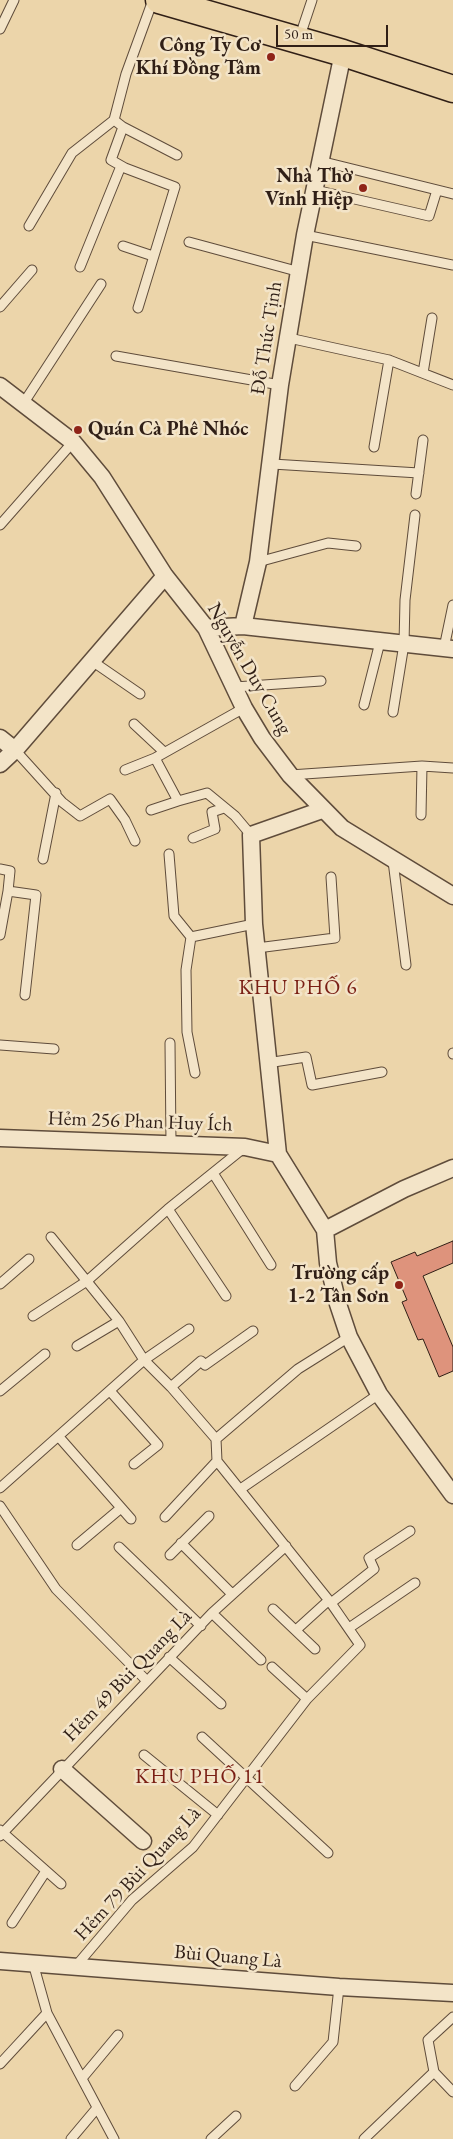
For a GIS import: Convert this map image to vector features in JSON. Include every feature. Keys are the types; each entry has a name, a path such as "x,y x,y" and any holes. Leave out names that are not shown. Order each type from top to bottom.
{"main road":[{"path":"159,0 231,10 303,27 453,72"},
{"path":"231,10 343,52 453,89"}],"street":[{"name":"Đỗ Thúc Tịnh","path":"243,626 258,562 272,464 280,385 305,235 343,52"},
{"name":"Nguyễn Duy Cung","path":"0,386 73,442 102,477 165,576 206,628 244,708 262,738 290,775 322,810 342,828 453,896"},
{"path":"0,764 15,750 165,576"},
{"path":"206,628 243,626 448,649"},
{"path":"0,738 15,750"},
{"path":"322,810 251,835 254,924 267,1064 275,1114 278,1154 325,1230 330,1271 349,1337 379,1394 453,1495"},
{"name":"Hẻm 256 Phan Huy Ích","path":"0,1138 245,1147 278,1154"},
{"path":"325,1230 404,1189 453,1168"},
{"path":"62,1769 143,1841"},
{"name":"Bùi Quang Là","path":"0,1961 339,1987 453,1993"}],"lane":[{"path":"0,29 14,0"},
{"path":"29,226 72,153 114,120 126,74 153,0"},
{"path":"303,27 312,0"},
{"path":"114,120 177,155"},
{"path":"124,127 111,160 121,166 175,187 138,308"},
{"path":"320,161 453,194"},
{"path":"80,267 121,166"},
{"path":"315,190 429,216 437,190"},
{"path":"305,235 453,265"},
{"path":"189,242 300,272"},
{"path":"123,246 153,256"},
{"path":"0,307 32,270"},
{"path":"23,404 101,284"},
{"path":"423,373 432,318"},
{"path":"289,338 389,360 453,385"},
{"path":"116,356 280,385"},
{"path":"374,447 389,360"},
{"path":"416,494 423,440"},
{"path":"0,525 73,442"},
{"path":"272,464 419,473"},
{"path":"393,712 404,644 405,600 415,515"},
{"path":"258,562 328,543 356,546"},
{"path":"448,649 453,605"},
{"path":"364,705 380,642"},
{"path":"92,661 140,694"},
{"path":"235,687 321,681"},
{"path":"126,770 155,758 244,708"},
{"path":"134,724 164,752"},
{"path":"15,750 80,816 110,799 125,820 135,841"},
{"path":"155,758 178,800"},
{"path":"290,775 422,766 453,768"},
{"path":"421,815 422,766"},
{"path":"43,859 56,793"},
{"path":"151,810 178,800 207,793 235,816 251,835"},
{"path":"193,838 215,829 212,812 224,808"},
{"path":"168,854 174,916 191,937 186,970 187,1032 195,1073"},
{"path":"393,860 406,965"},
{"path":"0,869 10,871 0,935"},
{"path":"257,948 335,938 331,877"},
{"path":"8,891 36,895 25,995"},
{"path":"191,937 254,924"},
{"path":"170,1043 171,1143"},
{"path":"0,1045 54,1049"},
{"path":"267,1064 306,1057 312,1084 382,1072"},
{"path":"33,1316 87,1281 168,1209 245,1147"},
{"path":"213,1173 270,1265"},
{"path":"168,1209 226,1296"},
{"path":"51,1237 119,1321 144,1360 171,1387 216,1439 218,1460 242,1488 350,1628 415,1583"},
{"path":"0,1284 28,1259"},
{"path":"77,1346 119,1321"},
{"path":"0,1488 144,1360 189,1329"},
{"path":"171,1387 201,1361 205,1366 253,1331"},
{"path":"216,1439 298,1369 349,1337"},
{"path":"0,1391 45,1354"},
{"path":"110,1391 158,1446 134,1464"},
{"path":"242,1488 379,1394"},
{"path":"59,1437 131,1519"},
{"path":"165,1517 218,1460"},
{"path":"0,1506 56,1589 147,1681"},
{"path":"76,1545 121,1508"},
{"path":"170,1555 209,1516"},
{"path":"296,1630 374,1569 369,1558 410,1530"},
{"path":"181,1543 232,1594"},
{"path":"119,1546 201,1626"},
{"name":"Hẻm 49 Bùi Quang Là","path":"1,1833 212,1613 286,1546"},
{"path":"273,1609 316,1649"},
{"path":"212,1613 261,1660"},
{"name":"Hẻm 79 Bùi Quang Là","path":"76,1966 132,1900 193,1847 307,1699 360,1646 350,1628"},
{"path":"169,1658 221,1704"},
{"path":"272,1667 307,1699"},
{"path":"202,1737 328,1853"},
{"path":"144,1755 218,1815"},
{"path":"1,1833 61,1884"},
{"path":"12,1923 46,1871"},
{"path":"33,1963 47,2013 83,2077 114,2139"},
{"path":"294,2086 333,2042 339,1987"},
{"path":"0,2064 47,2013"},
{"path":"453,2017 428,2040 434,2072 453,2092"},
{"path":"83,2077 118,2035"},
{"path":"364,2139 434,2072"},
{"path":"71,2139 98,2108"},
{"path":"211,2139 236,2116"}],"building":[{"path":"453,1241 453,1263 423,1276 453,1347 453,1371 439,1377 423,1339 418,1340 402,1302 407,1300 391,1262 415,1252 417,1256"}],"place":[{"name":"Công Ty Cơ Khí Đồng Tâm","path":"271,57"},
{"name":"Nhà Thờ Vĩnh Hiệp","path":"363,188"},
{"name":"Quán Cà Phê Nhóc","path":"78,430"},
{"name":"Trường cấp 1-2 Tân Sơn","path":"399,1285"}],"district":[{"name":"KHU PHỐ 6","path":"298,988"},
{"name":"KHU PHỐ 11","path":"200,1777"}]}
